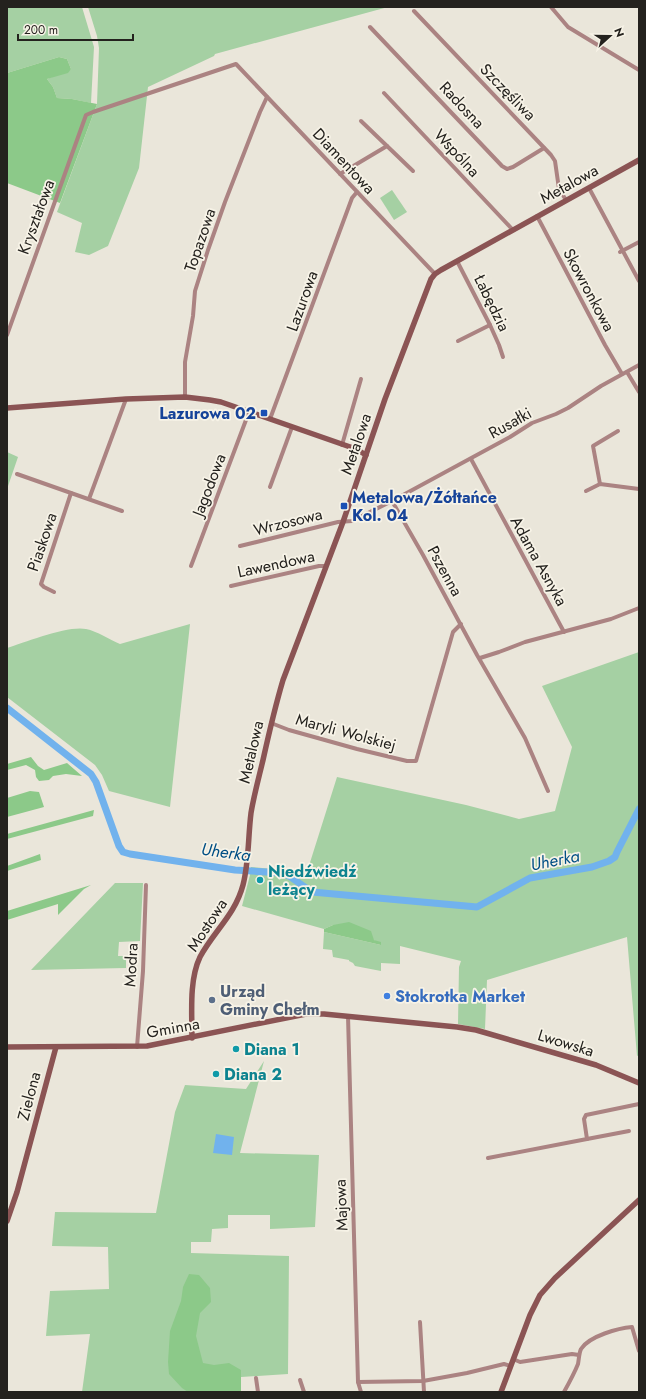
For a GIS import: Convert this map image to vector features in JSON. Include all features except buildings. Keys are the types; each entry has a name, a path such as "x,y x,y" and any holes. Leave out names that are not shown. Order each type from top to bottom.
{"street":[{"path":"551,7 568,27 639,70"},
{"name":"Szczęśliwa","path":"414,11 555,161 557,183 566,200"},
{"name":"Radosna","path":"370,27 502,166 507,169 513,167 544,148"},
{"name":"Diamentowa","path":"93,112 236,64 435,274"},
{"name":"Wspólna","path":"384,93 513,230"},
{"name":"Topazowa","path":"184,397 185,362 194,316 196,291 223,209 267,97"},
{"name":"Kryształowa","path":"7,335 82,124 86,115 93,112"},
{"path":"362,122 413,171"},
{"path":"340,174 386,146"},
{"name":"Metalowa","path":"246,874 251,812 271,723 283,680 343,522 385,399 427,289 435,274 639,160"},
{"path":"589,188 639,280"},
{"name":"Lazurowa","path":"270,419 352,198 357,192"},
{"name":"Skowronkowa","path":"537,216 622,374"},
{"path":"622,251 639,242"},
{"name":"Łabędzia","path":"457,261 490,325 503,357"},
{"path":"458,341 490,325"},
{"name":"Rusałki","path":"392,501 471,459 527,426 568,408 601,386 639,365"},
{"path":"627,372 639,392"},
{"path":"342,445 360,379"},
{"path":"7,408 126,399 184,397 221,402 356,449 366,455"},
{"path":"89,499 126,399"},
{"name":"Jagodowa","path":"191,566 249,412"},
{"path":"270,487 292,427"},
{"path":"600,484 593,446 618,431"},
{"path":"356,449 364,447 370,443"},
{"path":"350,447 359,455 362,465"},
{"path":"359,455 366,455"},
{"name":"Adama Asnyka","path":"471,459 564,632"},
{"path":"17,474 72,492 122,511"},
{"path":"586,491 600,484 639,489"},
{"name":"Piaskowa","path":"54,592 41,584 72,492"},
{"path":"343,522 352,521 392,501"},
{"name":"Pszenna","path":"392,501 525,738 548,791"},
{"name":"Wrzosowa","path":"240,546 343,522"},
{"name":"Lawendowa","path":"231,586 319,566 326,566"},
{"path":"480,658 525,642 611,619 639,608"},
{"name":"Maryli Wolskiej","path":"271,723 289,730 357,749 407,761 416,761 453,632 461,624"},
{"name":"Mostowa","path":"192,1038 193,982 197,966 205,949 237,903 246,874"},
{"name":"Modra","path":"137,1047 143,971 146,885"},
{"name":"Gminna","path":"7,1047 137,1047 157,1045 306,1014 348,1016 457,1027 485,1032"},
{"name":"Majowa","path":"348,1016 358,1382 360,1392"},
{"name":"Lwowska","path":"485,1032 596,1065 639,1083"},
{"name":"Zielona","path":"7,1221 17,1192 56,1047"},
{"path":"587,1139 584,1119 586,1115 639,1104"},
{"path":"488,1158 629,1131"},
{"path":"501,1392 536,1301 541,1293 639,1200"},
{"path":"420,1322 424,1392"},
{"path":"564,1392 572,1378 582,1348 594,1338 623,1328 632,1327 639,1351"},
{"path":"513,1359 520,1362 572,1354 579,1355"},
{"path":"358,1382 423,1382 504,1364 511,1366"},
{"path":"256,1378 258,1392"},
{"path":"300,1380 304,1392"}],"green space":[{"path":"7,7 82,7 94,47 91,103 57,98 53,87 47,79 71,69 67,59 59,57 7,73"},
{"path":"88,7 388,7 215,54 214,56 148,87 139,168 108,246 89,255 75,252 82,223 57,212 97,104 99,48"},
{"path":"59,57 67,59 71,69 68,73 47,79 53,87 57,98 72,99 97,104 60,203 7,183 7,73"},
{"path":"392,190 407,212 394,220 380,198"},
{"path":"7,452 18,457 7,489"},
{"path":"190,624 170,807 109,791 102,775 95,765 7,697 7,648 69,629 86,629 120,644"},
{"path":"639,652 639,1055 637,1056 627,937 487,980 485,1029 458,1024 459,967 461,961 400,946 400,964 381,963 381,971 355,966 349,960 333,957 332,950 323,949 324,932 381,945 374,940 333,925 324,929 242,906 251,867 307,872 337,777 466,805 519,819 555,811 572,747 542,686"},
{"path":"31,757 38,766 44,770 67,763 82,776 66,774 53,776 49,780 39,781 36,777 35,770 26,765 7,770 7,764"},
{"path":"30,791 39,792 44,807 7,817 7,798"},
{"path":"94,810 93,816 7,839 7,834"},
{"path":"40,854 41,860 7,871 7,866"},
{"path":"115,883 143,883 140,941 119,942 118,956 126,956 126,968 31,970"},
{"path":"91,885 84,889 58,915 58,904 7,920 7,911"},
{"path":"349,922 371,931 374,940 381,942 381,945 324,932 324,929 333,925"},
{"path":"264,1061 240,1153 319,1155 315,1227 270,1229 270,1215 228,1215 228,1228 212,1229 211,1242 191,1242 191,1253 289,1256 288,1374 212,1379 212,1392 82,1392 90,1334 46,1336 50,1291 109,1289 108,1247 52,1246 55,1212 156,1213 175,1112 185,1085 246,1089"},
{"path":"189,1274 199,1275 210,1288 211,1302 200,1313 196,1336 203,1363 214,1365 229,1363 241,1370 241,1392 188,1392 182,1388 169,1374 168,1362 170,1331 181,1301 183,1287"}],"water":[{"path":"216,1134 234,1137 232,1155 213,1153"}],"waterway":[{"name":"Uherka","path":"7,708 91,774 96,782 119,846 123,852 235,870 282,873 289,876 312,892 477,907 530,878 592,867 609,861 615,857 639,809"}],"place":[{"name":"Lazurowa 02","path":"264,413"},
{"name":"Metalowa/Żółtańce Kol. 04","path":"344,506"},
{"name":"Niedźwiedź leżący","path":"260,880"},
{"name":"Stokrotka Market","path":"387,996"},
{"name":"Urząd Gminy Chełm","path":"212,1000"},
{"name":"Diana 1","path":"236,1049"},
{"name":"Diana 2","path":"216,1074"}]}
